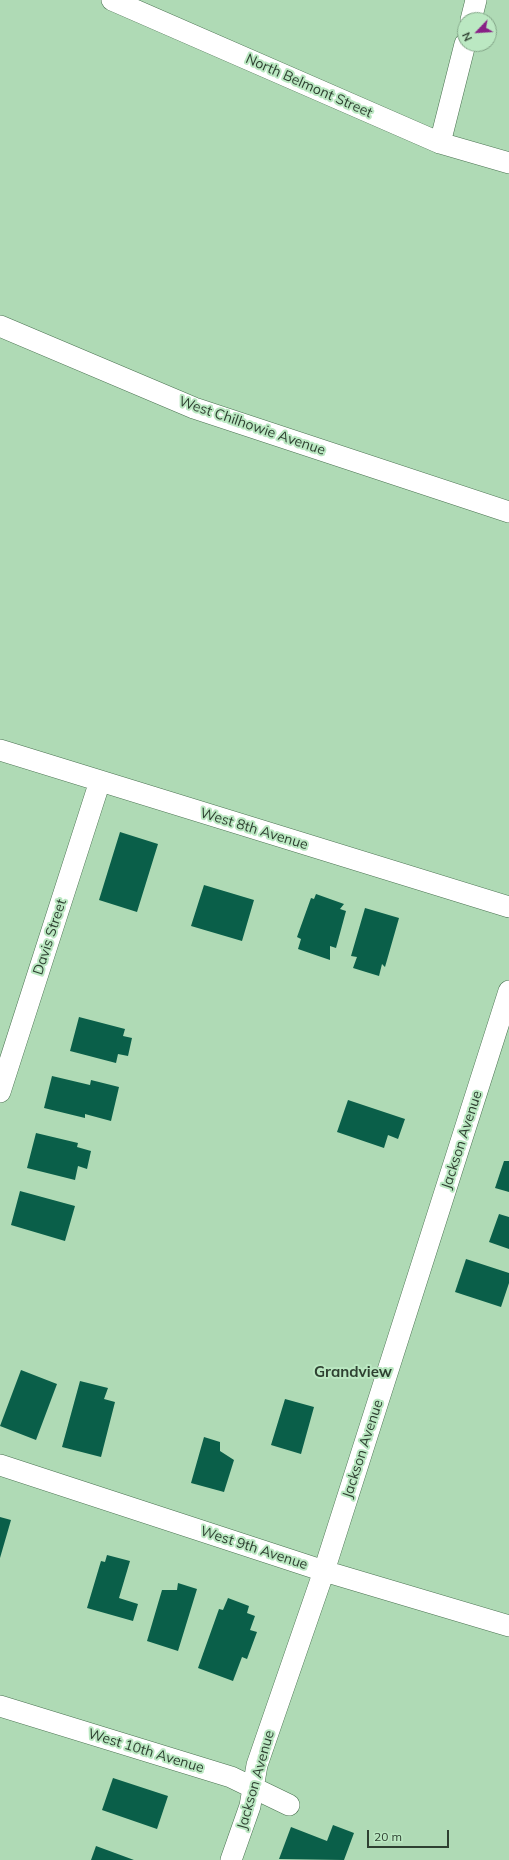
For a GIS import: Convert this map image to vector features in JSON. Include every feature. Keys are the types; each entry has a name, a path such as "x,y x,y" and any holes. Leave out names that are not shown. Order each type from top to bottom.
{"street":[{"name":"North Belmont Street","path":"112,0 440,143 509,163"},
{"path":"473,12 476,0"},
{"path":"440,143 463,52"},
{"name":"West Chilhowie Avenue","path":"0,326 194,408 509,512"},
{"name":"West 8th Avenue","path":"0,750 509,907"},
{"name":"Davis Street","path":"0,1092 100,781"},
{"name":"Jackson Avenue","path":"232,1860 250,1806 257,1765 324,1571 509,991"},
{"name":"West 9th Avenue","path":"0,1465 324,1571 509,1626"},
{"name":"West 10th Avenue","path":"0,1706 231,1777 289,1805"}],"building":[{"path":"120,832 158,844 137,912 99,900"},
{"path":"204,885 254,900 242,941 191,926"},
{"path":"316,894 344,904 340,909 346,911 336,948 330,946 330,960 298,949 301,939 297,937 311,898 314,899"},
{"path":"365,908 399,918 385,967 382,964 379,976 353,968 357,957 351,956"},
{"path":"79,1017 125,1029 123,1036 132,1038 128,1056 118,1054 116,1063 70,1051"},
{"path":"52,1076 90,1085 91,1080 119,1087 111,1121 85,1114 85,1118 44,1108"},
{"path":"348,1100 405,1119 398,1139 388,1135 384,1148 337,1132"},
{"path":"36,1133 78,1143 77,1147 91,1151 87,1169 78,1166 75,1180 27,1168"},
{"path":"504,1161 509,1161 509,1192 495,1188"},
{"path":"20,1191 75,1206 65,1241 11,1225"},
{"path":"499,1214 509,1217 509,1249 489,1242"},
{"path":"466,1259 509,1273 509,1283 501,1307 455,1292"},
{"path":"21,1370 57,1384 36,1440 0,1426"},
{"path":"80,1381 108,1388 104,1399 115,1402 101,1457 62,1447"},
{"path":"285,1399 314,1407 301,1454 271,1445"},
{"path":"204,1437 220,1442 220,1451 234,1460 224,1492 191,1483"},
{"path":"0,1517 11,1520 0,1558"},
{"path":"107,1555 130,1561 119,1598 138,1604 133,1621 87,1608 101,1561 105,1562"},
{"path":"178,1583 197,1589 178,1651 147,1641 162,1590 177,1590"},
{"path":"228,1598 249,1606 247,1613 255,1616 250,1630 257,1632 247,1659 242,1657 233,1681 198,1668 219,1609 223,1610"},
{"path":"113,1778 168,1796 157,1829 102,1810"},
{"path":"333,1825 354,1833 344,1860 279,1859 291,1827 327,1841"},
{"path":"96,1846 134,1860 91,1860"}],"district":[{"name":"Grandview","path":"353,1372"}]}
